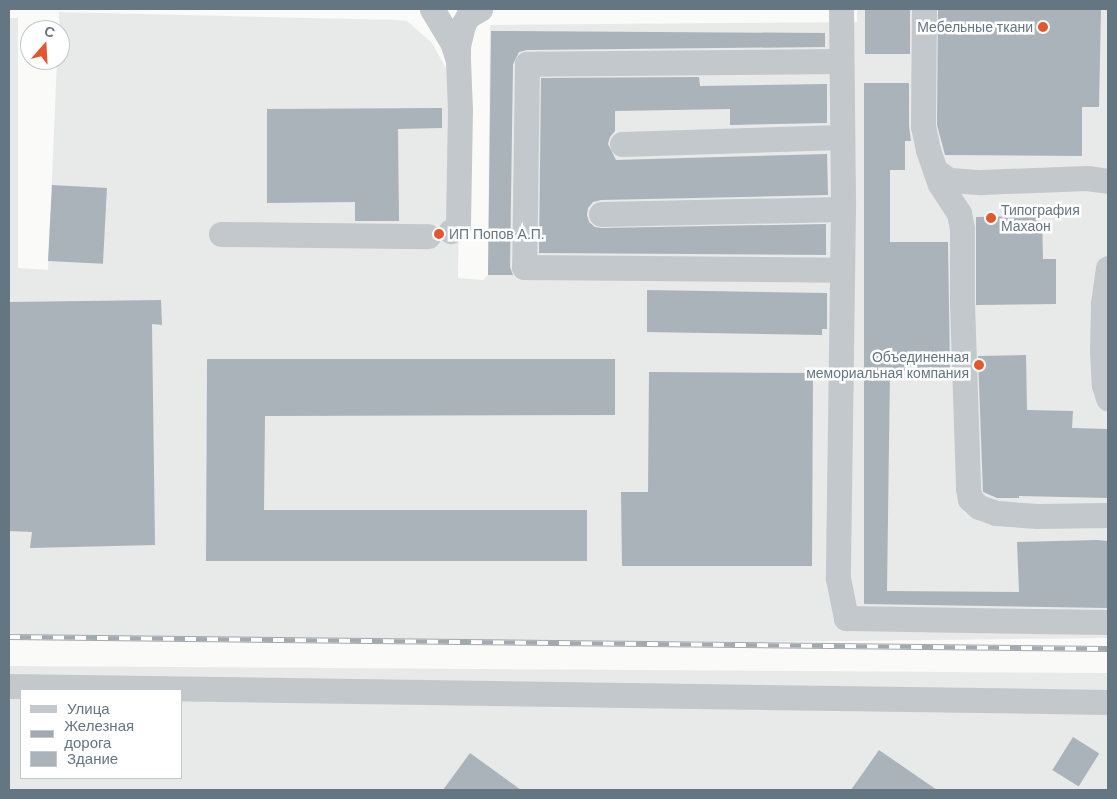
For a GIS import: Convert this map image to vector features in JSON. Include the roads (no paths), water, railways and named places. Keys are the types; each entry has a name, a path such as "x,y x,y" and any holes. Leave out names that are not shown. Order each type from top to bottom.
{"lane":[{"path":"432,9 452,42 458,60"},
{"path":"221,234 440,234 458,228 460,110 458,46 463,25 468,16 480,9"},
{"path":"841,9 843,209 838,578 846,618 1108,622"},
{"path":"924,9 923,126 940,184 958,213 962,228 962,312 968,488 970,498 979,507 996,513 1036,516 1108,515"},
{"path":"841,61 527,64 524,266 841,270"},
{"path":"622,144 842,137"},
{"path":"935,170 949,180 981,182 1087,178 1108,181"},
{"path":"601,214 843,209"},
{"path":"1108,268 1103,304 1102,351 1104,385 1108,398"},
{"path":"9,686 1108,702"}],"railway":[{"path":"9,637 1108,649"}],"place":[{"name":"Мебельные ткани","path":"1043,27"},
{"name":"Типография Махаон","path":"991,218"},
{"name":"ИП Попов А.П.","path":"439,234"},
{"name":"Объединенная мемориальная компания","path":"979,365"}]}
